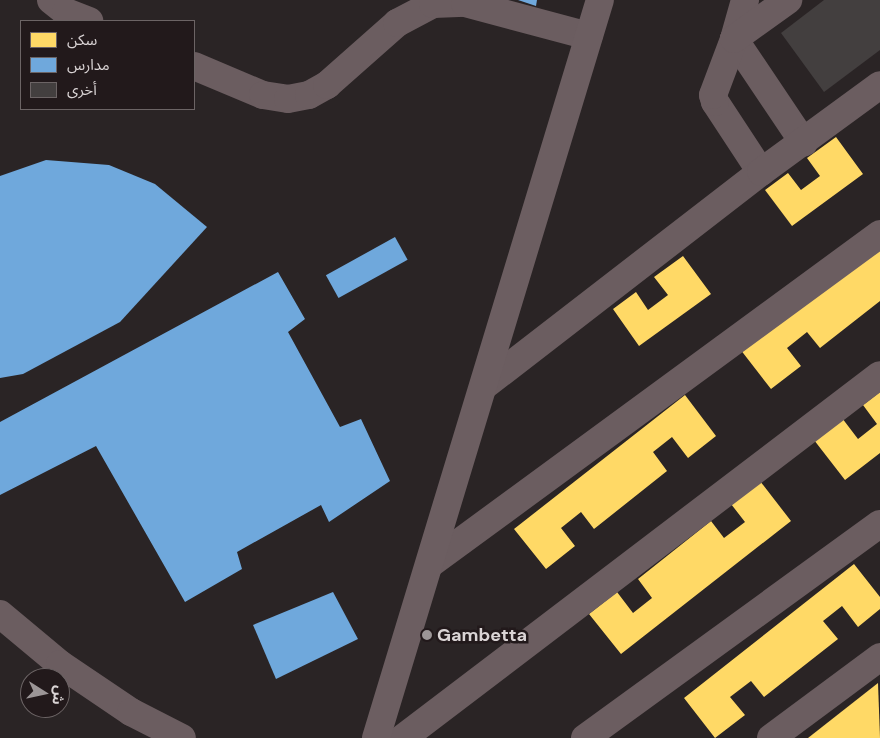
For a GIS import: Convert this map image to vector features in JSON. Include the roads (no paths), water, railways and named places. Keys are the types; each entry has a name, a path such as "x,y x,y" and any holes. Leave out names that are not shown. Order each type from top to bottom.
{"main road":[{"path":"376,738 600,0"}],"street":[{"path":"51,0 66,12 86,20"},
{"path":"745,0 734,39 715,88 715,102 761,172"},
{"path":"734,39 788,0"},
{"path":"195,66 263,95 288,99 309,95 327,85 397,23 433,4 465,3 589,36"},
{"path":"734,39 804,142"},
{"path":"484,386 761,172 880,85"},
{"path":"430,564 880,234"},
{"path":"403,738 880,375"},
{"path":"585,738 880,524"},
{"path":"0,614 60,664 131,712 182,738"},
{"path":"771,738 880,657"}],"place":[{"name":"Gambetta","path":"427,635"}]}
